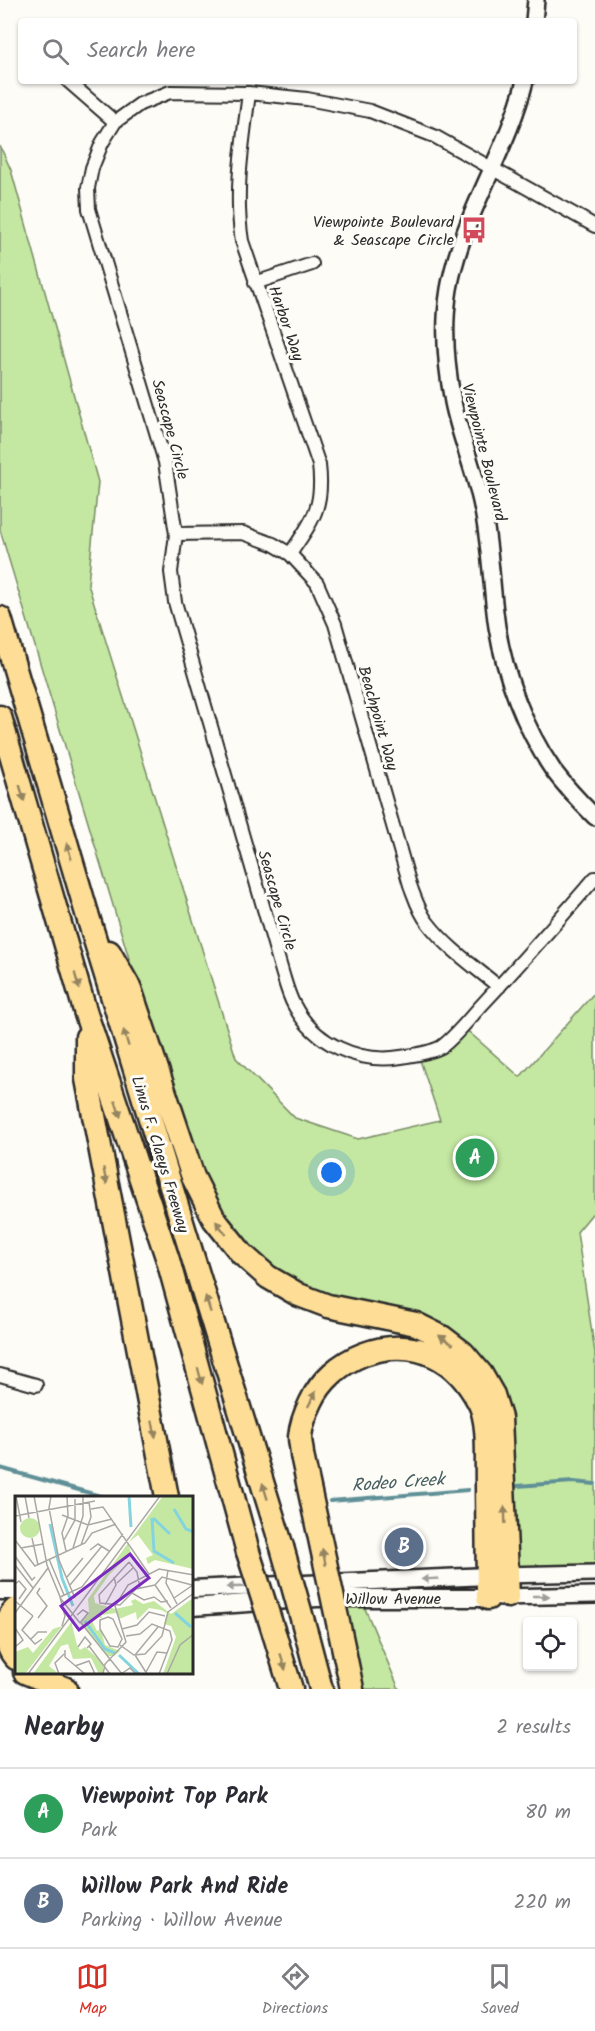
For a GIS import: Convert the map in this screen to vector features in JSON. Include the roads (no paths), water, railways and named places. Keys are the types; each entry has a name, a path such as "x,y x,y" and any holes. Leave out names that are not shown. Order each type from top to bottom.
{"highway":[{"name":"Linus F. Claeys Freeway","path":"0,618 88,917 282,1547 321,1689"},
{"name":"Linus F. Claeys Freeway","path":"0,717 86,1014 168,1260 248,1552 291,1689"},
{"path":"88,917 130,989 193,1177 214,1219 242,1254 268,1277 299,1295 328,1306 416,1324 442,1336 463,1353 481,1374 493,1395 500,1418 498,1586"},
{"path":"86,1014 87,1079 166,1496"},
{"path":"352,1689 302,1455 300,1436 306,1411 315,1392 330,1373 344,1362 365,1353 386,1349 409,1349 434,1355 452,1367 469,1385 480,1404 486,1433 498,1586"},
{"path":"11,1612 6,1635 15,1657"},
{"path":"0,1662 15,1669"},
{"path":"33,1675 66,1689"}],"main road":[{"name":"Willow Avenue","path":"194,1589 498,1586"},
{"name":"Willow Avenue","path":"194,1607 498,1586"}],"street":[{"path":"534,18 536,0"},
{"path":"71,84 115,122"},
{"name":"Viewpointe Boulevard","path":"524,84 516,114 466,228 449,290 448,373 453,403 483,507 497,629 509,677 528,727 553,770 595,817"},
{"name":"Seascape Circle","path":"595,226 434,136 370,111 307,99 249,93 170,92 140,104 115,122 102,142 92,168 88,188 89,209 165,462 176,534 171,572 175,602 294,1006 320,1037 348,1053 373,1058 394,1058 441,1047 499,987 595,878"},
{"name":"Harbor Way","path":"249,93 237,194 242,241 319,465 321,483 320,501 313,519 290,554"},
{"path":"255,283 312,264"},
{"name":"Beachpoint Way","path":"176,534 243,533 273,544 290,554 316,583 335,624 418,906 427,922 442,938 499,987"},
{"path":"0,1375 36,1385"},
{"name":"Willow Avenue","path":"498,1586 595,1573"},
{"name":"Willow Avenue","path":"498,1586 595,1595"}],"waterway":[{"name":"Rodeo Creek","path":"0,1468 100,1496"},
{"name":"Rodeo Creek","path":"517,1486 573,1482 595,1484"},
{"name":"Rodeo Creek","path":"330,1501 468,1490"}],"place":[{"name":"Viewpointe Boulevard & Seascape Circle","path":"474,230"},
{"name":"Viewpoint Top Park","path":"475,1158"},
{"name":"Willow Park And Ride","path":"404,1547"}]}
